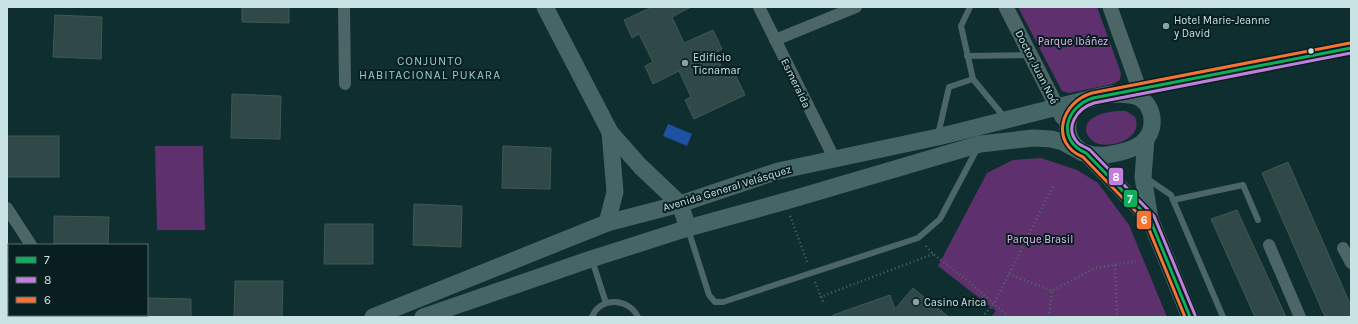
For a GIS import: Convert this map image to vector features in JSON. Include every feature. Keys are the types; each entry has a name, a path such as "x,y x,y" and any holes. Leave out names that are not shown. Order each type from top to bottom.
{"main road":[{"path":"545,7 610,132 640,166 680,204 688,228"},
{"path":"1150,219 1085,153 1075,147 1070,141 1067,126 1075,108 1080,103 1111,94 1141,94 1148,106 1152,118 1152,125 1146,139 1143,177 1150,219 1190,317"},
{"name":"Avenida General Velásquez","path":"373,317 607,223 680,204 778,171 938,137 1093,98"},
{"path":"607,223 615,192 610,132"},
{"path":"423,317 688,228 980,144 1032,138 1050,139 1063,142 1085,153 1100,156 1113,154 1140,144 1146,139"}],"street":[{"path":"344,7 345,84"},
{"name":"Esmeralda","path":"759,7 834,158"},
{"path":"775,40 856,7"},
{"name":"Doctor Juan Noé","path":"1006,7 1067,126"},
{"path":"1110,7 1141,94 1351,48"},
{"path":"7,208 30,244"},
{"path":"1269,245 1300,317"},
{"path":"1343,248 1351,262"}],"lane":[{"path":"970,7 961,26 973,79 1006,120"},
{"path":"967,56 1031,55"},
{"path":"938,137 949,88 973,79"},
{"path":"688,228 709,295 715,302 724,302 918,238 940,219 980,144"},
{"path":"1143,177 1171,195 1223,317"},
{"path":"1172,200 1243,185 1258,220"},
{"path":"592,259 606,303"},
{"path":"592,317 599,307 606,303 622,303 630,307 638,317"}],"path":[{"path":"982,317 994,304 1053,186"},
{"path":"925,244 934,254 967,280 1009,317"},
{"path":"820,297 934,254"},
{"path":"1052,291 1095,268 1136,261"},
{"path":"1115,265 1117,317"},
{"path":"1010,274 1052,291"},
{"path":"1050,317 1052,291"}],"green space":[{"name":"Parque Ibáñez","path":"1018,7 1097,7 1121,73 1120,80 1113,84 1069,93 1062,91"},
{"path":"1117,111 1126,111 1135,117 1137,124 1135,131 1131,136 1118,143 1110,144 1096,143 1092,140 1087,134 1087,123 1095,116"},
{"path":"155,146 203,146 205,230 157,230"},
{"name":"Parque Brasil","path":"1041,158 1077,170 1098,183 1129,225 1167,317 991,317 996,311 938,266 987,173 1013,160"}],"water":[{"path":"668,124 692,134 687,146 663,136"}],"building":[{"path":"242,7 289,7 289,23 242,22"},
{"name":"Edificio Ticnamar","path":"652,7 691,7 672,17 684,43 713,30 722,49 715,53 727,78 735,74 745,95 694,119 685,100 691,97 679,71 653,84 645,66 653,62 639,34 632,38 624,20"},
{"path":"55,15 102,17 101,59 53,57"},
{"path":"232,94 281,96 280,139 231,138"},
{"path":"7,136 59,136 59,177 7,177"},
{"path":"503,146 551,148 550,189 502,188"},
{"path":"1288,162 1351,306 1351,317 1325,317 1262,173"},
{"path":"414,204 462,206 461,247 413,245"},
{"path":"1237,210 1286,317 1255,317 1211,219"},
{"path":"54,216 109,217 108,244 54,244"},
{"path":"325,224 373,224 373,264 324,264"},
{"path":"235,281 283,281 282,317 234,317"},
{"name":"Casino Arica","path":"913,288 949,317 833,317 833,315 890,295 895,309"},
{"path":"148,298 191,299 191,317 147,317"}],"transit line":[{"name":"6","path":"1185,317 1146,222 1083,157 1072,151 1066,142 1063,133 1063,123 1067,114 1073,105 1081,98 1092,93 1350,43"},
{"name":"7","path":"1190,317 1150,219 1086,153 1070,140 1068,124 1071,116 1083,102 1093,98 1351,48"},
{"name":"8","path":"1195,315 1154,216 1090,150 1078,143 1072,131 1074,119 1083,109 1094,103 1351,53"}],"place":[{"name":"Hotel Marie-Jeanne y David","path":"1166,26"},
{"name":"Edificio Ticnamar","path":"685,63"},
{"name":"Casino Arica","path":"916,302"}],"district":[{"name":"CONJUNTO HABITACIONAL PUKARA","path":"430,68"}]}
